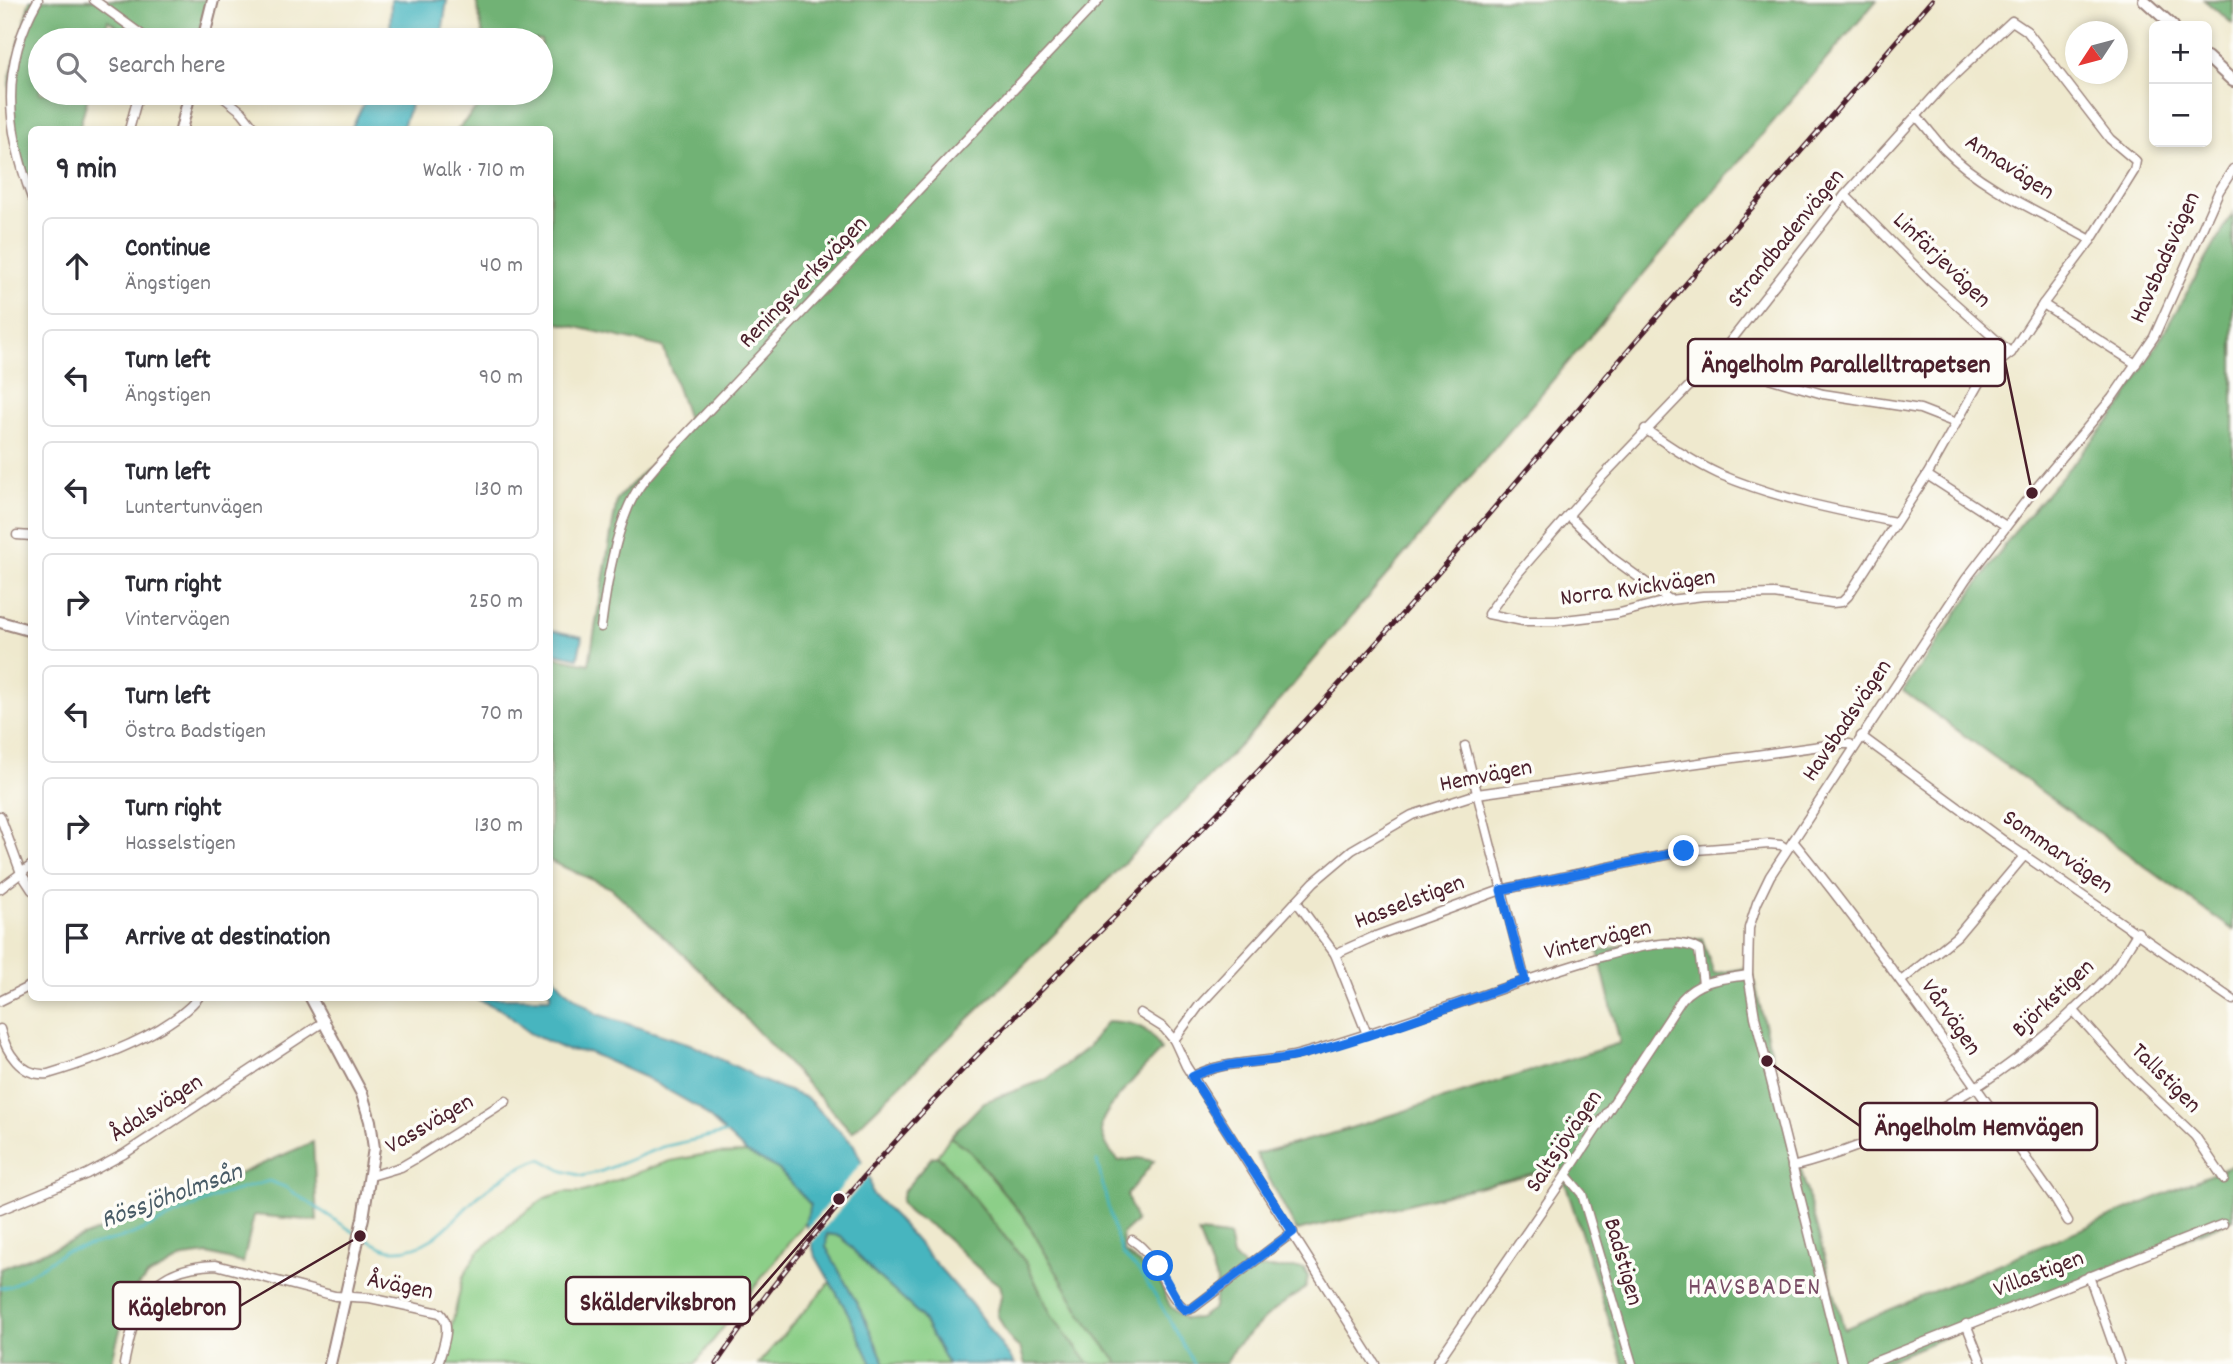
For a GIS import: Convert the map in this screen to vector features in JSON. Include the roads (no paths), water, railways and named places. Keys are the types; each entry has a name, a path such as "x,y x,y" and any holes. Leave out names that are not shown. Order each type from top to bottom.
{"street":[{"path":"28,186 13,143 7,109 6,80 19,34 38,0"},
{"path":"94,0 132,28"},
{"path":"206,28 213,0"},
{"name":"Reningsverksvägen","path":"601,627 606,593 625,514 638,490 693,427 1099,0"},
{"path":"2144,0 2167,21"},
{"name":"Strandbadenvägen","path":"1488,614 1519,572 1568,515 1721,352 1846,195 1945,84 2012,21"},
{"name":"Norra Kvickvägen","path":"1488,614 1523,621 1556,621 1616,614 1670,600 1703,596 1774,594 1832,603 1842,601 1927,475 1984,374 2011,353 2043,304 2091,240 2134,171 2136,161 2110,139 2027,31 2012,21"},
{"path":"2212,61 2233,80"},
{"path":"130,126 135,105"},
{"path":"182,126 187,105"},
{"path":"233,105 254,126"},
{"name":"Annavägen","path":"1916,116 1945,149 1988,184 2091,240"},
{"name":"Havsbadsvägen","path":"1842,1364 1755,1017 1748,975 1749,928 1753,915 1770,876 1787,849 1966,579 2006,526 2112,398 2154,337 2219,191 2233,169"},
{"name":"Linfärjevägen","path":"1846,195 1931,282 2011,353"},
{"path":"2043,304 2136,364"},
{"path":"1721,352 1765,377 1822,394 1920,409 1956,423"},
{"path":"1646,429 1681,454 1720,474 1797,502 1895,522"},
{"path":"1927,475 2006,526"},
{"path":"1568,515 1612,558 1670,600"},
{"path":"17,534 28,535"},
{"path":"0,622 28,630"},
{"name":"Sommarvägen","path":"1861,736 2025,855 2233,1000"},
{"name":"Hemvägen","path":"1174,1040 1199,1006 1331,866 1392,825 1440,804 1478,794 1835,744 1850,744 1854,748"},
{"path":"1465,746 1525,980"},
{"path":"0,816 21,873 28,884"},
{"name":"Vårvägen","path":"1793,841 1901,981 2054,1198 2068,1222"},
{"name":"Hasselstigen","path":"1335,954 1373,937 1501,890 1684,851 1769,844 1781,845 1787,849"},
{"path":"1901,981 1957,936 2025,855"},
{"path":"0,889 28,868"},
{"path":"1296,901 1335,954 1367,1034"},
{"name":"Björkstigen","path":"1793,1167 1875,1141 1976,1088 2026,1053 2073,1010 2113,971 2138,932"},
{"name":"Vintervägen","path":"1192,1077 1220,1066 1266,1062 1299,1055 1620,951 1677,943 1691,945 1699,950 1703,984"},
{"name":"Saltsjövägen","path":"1436,1364 1566,1175 1682,999 1695,987 1713,980 1748,975"},
{"path":"0,1001 28,987"},
{"path":"0,1029 6,1046 17,1062 32,1073 48,1074 137,1041 168,1024 195,1001"},
{"path":"313,1001 368,1108 374,1148 363,1218 330,1364"},
{"name":"Tallstigen","path":"2073,1010 2132,1076 2196,1136 2224,1179"},
{"path":"1140,1013 1164,1028 1174,1040 1192,1077 1375,1364"},
{"name":"Ådalsvägen","path":"0,1210 87,1174 124,1154 325,1021"},
{"name":"Vassvägen","path":"371,1176 407,1164 506,1101"},
{"name":"Badstigen","path":"1566,1175 1582,1194 1632,1364"},
{"name":"Villastigen","path":"1869,1364 2223,1224"},
{"path":"1132,1240 1143,1246 1177,1300 1187,1310 1293,1232"},
{"name":"Åvägen","path":"124,1364 131,1328 144,1297 165,1279 187,1268 216,1265 345,1298 370,1298 440,1313 446,1319 447,1327 438,1364"},
{"path":"2089,1276 2120,1364"},
{"path":"1966,1324 1982,1364"}],"water":[{"path":"391,0 447,0 443,28 390,28"},
{"path":"363,105 411,105 403,126 352,126"},
{"path":"553,631 582,637 578,658 553,653"},
{"path":"553,975 565,990 597,1014 690,1044 755,1078 807,1098 854,1145 870,1180 872,1194 971,1304 1015,1364 948,1364 920,1315 872,1271 841,1236 827,1234 826,1247 863,1315 885,1364 872,1364 848,1313 815,1255 805,1222 811,1205 778,1169 747,1153 699,1108 644,1077 588,1052 566,1050 529,1033 504,1011 482,1001 553,1001"}],"waterway":[{"name":"Rössjöholmsån","path":"363,1237 389,1250 420,1245 442,1231 495,1182 541,1159 563,1171 583,1176 662,1147 729,1132"},
{"path":"1097,1161 1113,1227 1123,1255 1138,1270 1157,1298 1194,1364"},
{"name":"Rössjöholmsån","path":"0,1288 11,1286 64,1252 128,1236 220,1195 269,1181 285,1187 355,1233"}],"railway":[{"path":"716,1364 778,1280 844,1199 914,1121 1207,824 1367,653 1932,0"}],"place":[{"name":"Ängelholm Parallelltrapetsen","path":"2032,493"},
{"name":"Ängelholm Hemvägen","path":"1767,1061"},
{"name":"Skälderviksbron","path":"839,1199"},
{"name":"Käglebron","path":"360,1236"}],"district":[{"name":"HAVSBADEN","path":"1755,1288"}]}
